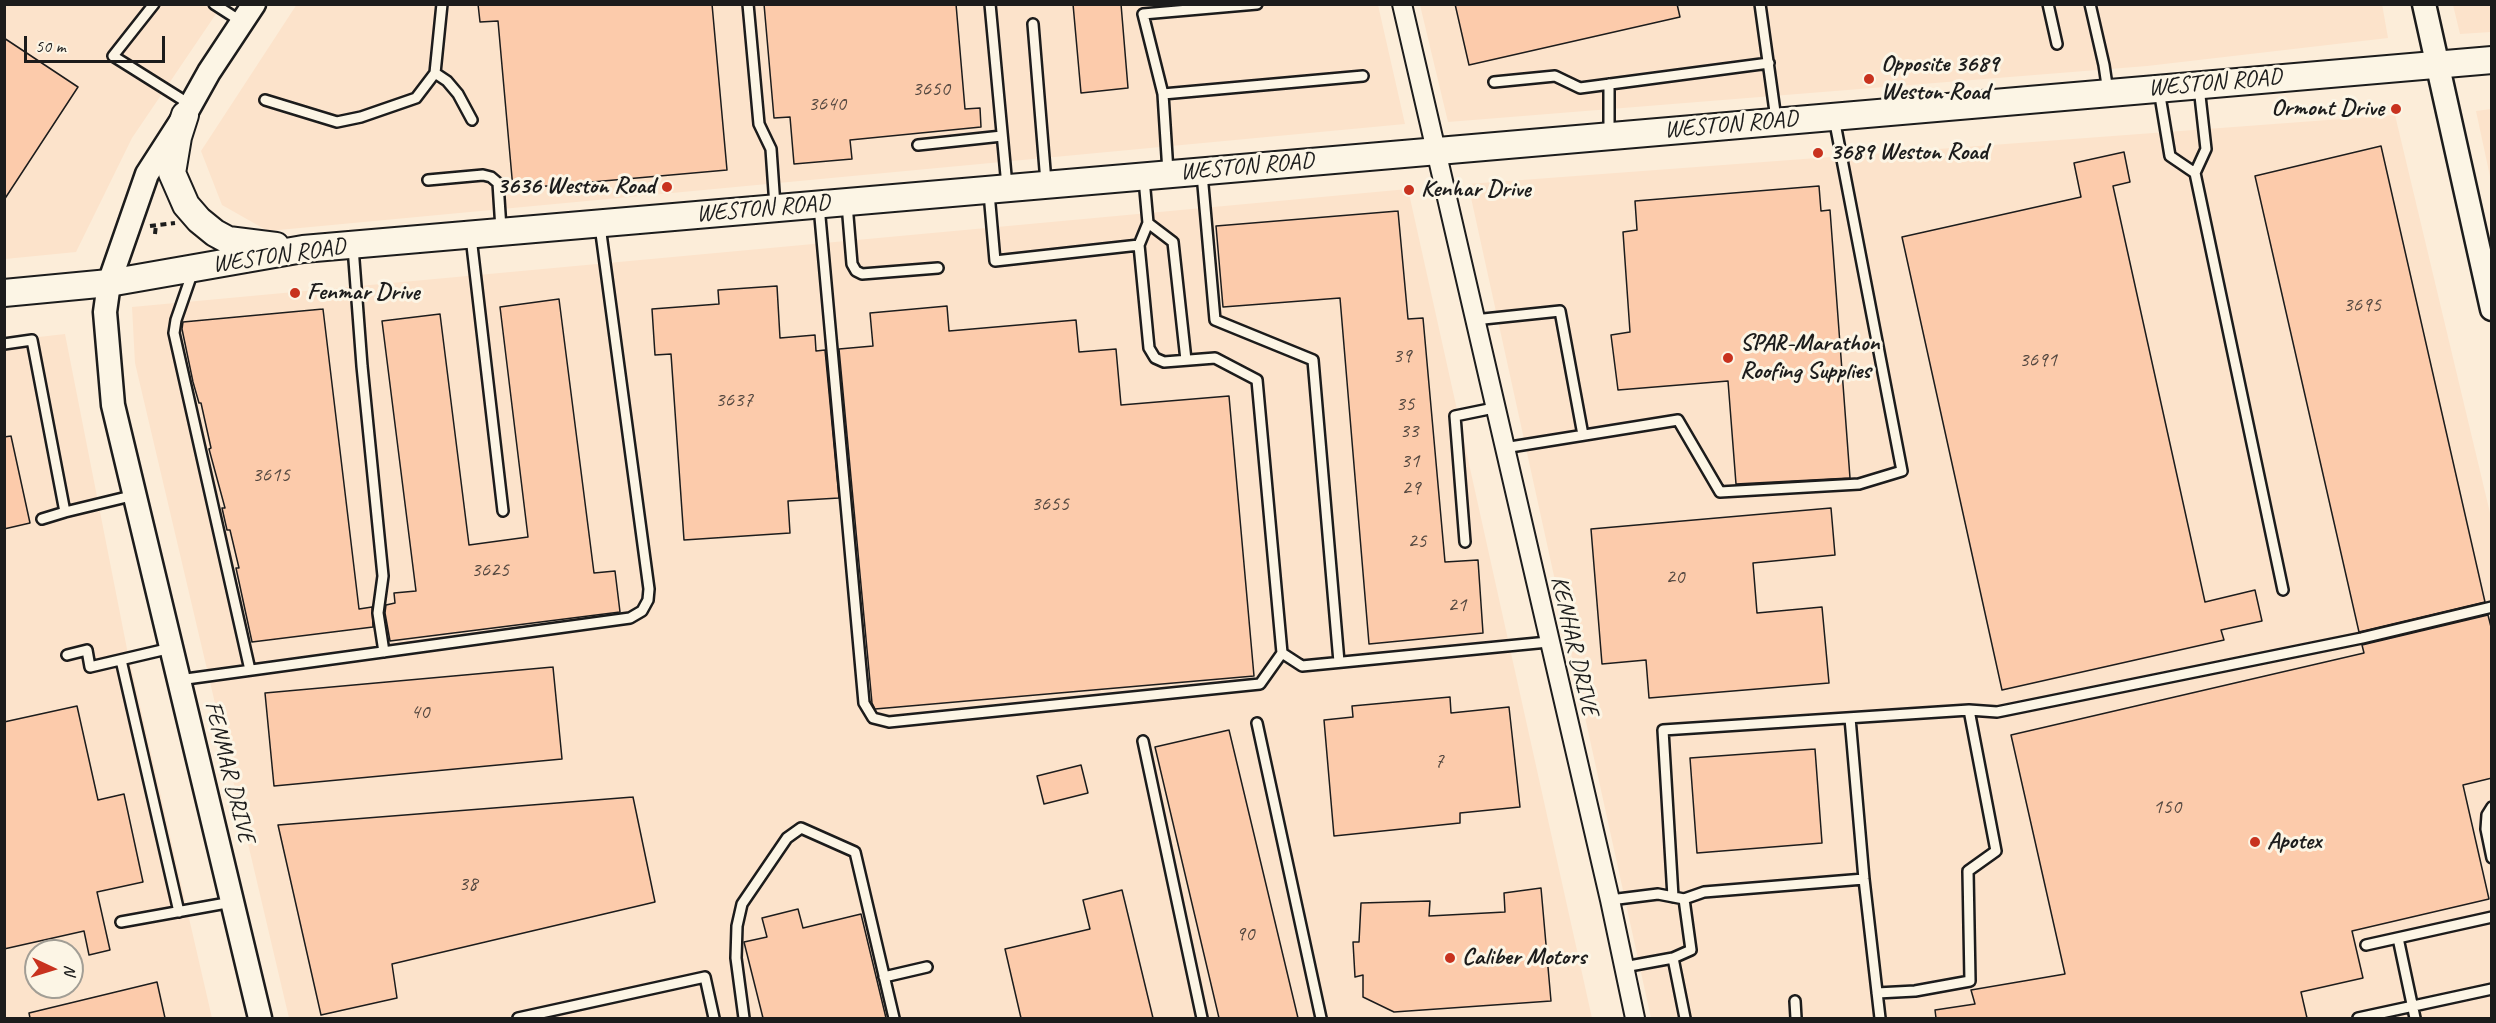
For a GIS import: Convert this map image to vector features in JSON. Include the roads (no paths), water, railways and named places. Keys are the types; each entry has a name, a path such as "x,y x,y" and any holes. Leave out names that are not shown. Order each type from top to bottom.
{"main road":[{"name":"WESTON ROAD","path":"4,293 110,283 303,249 2492,60"},
{"path":"188,110 178,137 172,173 186,206 215,233 228,240 303,249"}],"street":[{"name":"KENHAR DRIVE","path":"1402,4 1548,642 1610,900 1635,1018"},
{"path":"2424,4 2492,309"},
{"name":"FENMAR DRIVE","path":"248,13 147,174 110,283 105,312 113,405 260,1018"}],"lane":[{"path":"154,4 113,56 188,110"},
{"path":"214,4 248,13"},
{"path":"265,100 337,122 361,117 416,98 435,73 442,4"},
{"path":"748,4 759,124 771,149 775,208"},
{"path":"990,4 1002,136 995,261 1139,245"},
{"path":"819,204 864,703 873,718 889,722 1260,684 1282,653 1257,380 1215,358 1164,362 1155,358 1149,348 1139,245 1148,223 1156,175 1163,94 1142,9 1257,4"},
{"path":"1760,4 1777,121"},
{"path":"2048,4 2057,44"},
{"path":"2090,4 2108,92"},
{"path":"1033,24 1046,185"},
{"path":"1494,82 1556,76 1580,88 1769,63"},
{"path":"435,73 447,81 458,94 472,120"},
{"path":"1163,94 1363,76"},
{"path":"1609,84 1609,136"},
{"path":"2199,84 2206,149 2195,173 2283,590"},
{"path":"2158,88 2170,156 2195,173"},
{"path":"1504,448 1678,420 1720,492 1859,484 1902,471 1834,116"},
{"path":"918,145 1002,136"},
{"path":"1202,171 1215,320 1313,360 1339,662"},
{"path":"428,180 483,175 491,177 498,183 501,232"},
{"path":"847,202 852,264 856,271 862,274 938,268"},
{"path":"1148,223 1173,242 1186,360"},
{"path":"179,680 630,618 642,611 648,600 649,589 599,224"},
{"path":"470,234 503,511"},
{"path":"353,245 362,366 383,576 378,613 384,651"},
{"path":"194,269 174,333 250,670"},
{"path":"1474,320 1560,311 1583,435"},
{"path":"4,344 32,340 65,512"},
{"path":"1465,542 1455,416 1494,408"},
{"path":"42,519 135,495"},
{"path":"1673,897 1663,730 1969,710 1997,712 2362,638 2492,607"},
{"path":"1282,653 1302,666 1548,642"},
{"path":"66,654 87,650 90,667 171,648"},
{"path":"121,660 179,912"},
{"path":"1877,993 1916,991 1970,981 1968,871 1996,851 1969,710"},
{"path":"1850,718 1864,879 1880,1018"},
{"path":"1257,723 1321,1018"},
{"path":"1143,741 1202,1018"},
{"path":"2492,807 2487,815 2486,829 2492,858"},
{"path":"744,1018 736,958 737,926 742,904 787,838 801,828 855,852 894,1018"},
{"path":"1610,900 1658,894 1684,899 1704,892 1864,879"},
{"path":"1624,967 1674,958 1691,950 1684,899"},
{"path":"121,922 232,902"},
{"path":"2366,945 2492,916"},
{"path":"2398,938 2415,1018"},
{"path":"1674,958 1685,1018"},
{"path":"884,977 927,967"},
{"path":"518,1018 705,977 714,1018"},
{"path":"2358,1018 2492,989"},
{"path":"1795,1001 1796,1018"}],"place":[{"name":"Opposite 3689 Weston Road","path":"1869,79"},
{"name":"Ormont Drive","path":"2396,109"},
{"name":"3689 Weston Road","path":"1818,153"},
{"name":"3636 Weston Road","path":"667,187"},
{"name":"Kenhar Drive","path":"1409,190"},
{"name":"Fenmar Drive","path":"295,293"},
{"name":"SPAR-Marathon Roofing Supplies","path":"1728,358"},
{"name":"Apotex","path":"2255,842"},
{"name":"Caliber Motors","path":"1450,958"}]}
